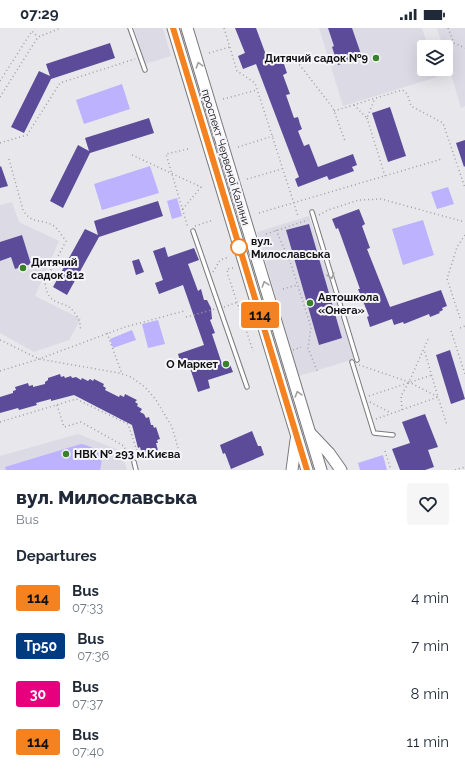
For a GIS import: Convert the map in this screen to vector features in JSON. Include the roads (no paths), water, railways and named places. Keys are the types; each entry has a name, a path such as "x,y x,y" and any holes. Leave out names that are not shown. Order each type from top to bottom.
{"main road":[{"name":"проспект Червоної Калини","path":"173,28 307,470"},
{"name":"проспект Червоної Калини","path":"187,28 321,470"},
{"path":"309,431 329,453 340,470"},
{"path":"292,470 296,436"}],"lane":[{"path":"130,28 145,70"},
{"path":"312,212 357,360"},
{"path":"193,231 247,387"},
{"path":"352,362 374,433 392,435"},
{"path":"134,462 136,470"}],"place":[{"name":"Дитячий садок №9","path":"376,58"},
{"name":"вул. Милославська","path":"239,247"},
{"name":"Дитячий садок 812","path":"23,268"},
{"name":"Автошкола «Онега»","path":"310,303"},
{"name":"О Маркет","path":"226,364"},
{"name":"НВК № 293 м.Києва","path":"66,454"}]}
